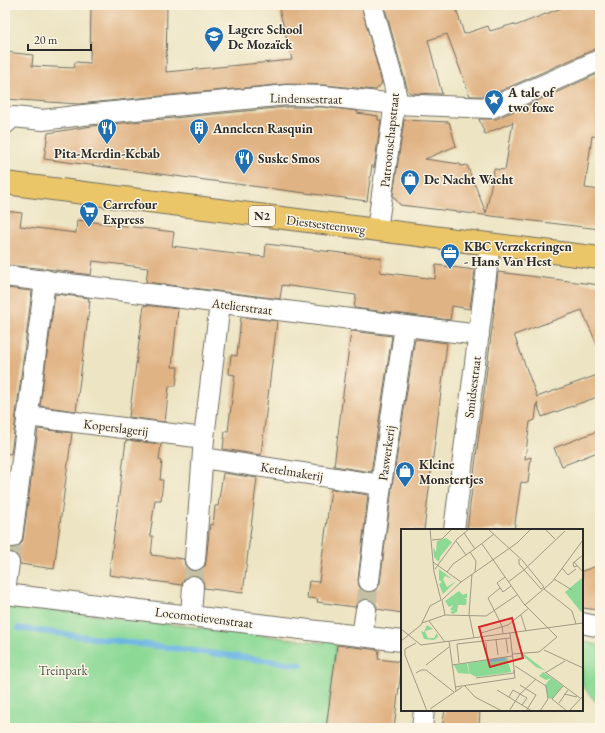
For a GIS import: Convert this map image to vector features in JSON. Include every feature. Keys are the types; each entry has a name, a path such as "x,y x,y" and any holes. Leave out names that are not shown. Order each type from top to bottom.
{"main road":[{"name":"Diestsesteenweg","path":"5,184 600,258"}],"street":[{"name":"Patroonschapstraat","path":"372,5 396,96 378,230"},
{"name":"Lindensestraat","path":"5,124 14,117 43,120 287,95 324,96 395,104 491,108 600,60"},
{"name":"Smidsestraat","path":"454,529 490,244"},
{"name":"Atelierstraat","path":"5,276 479,335"},
{"path":"12,537 46,280"},
{"path":"195,560 204,448 220,303"},
{"name":"Paswerkerij","path":"369,581 381,484 405,326"},
{"name":"Koperslagerij","path":"27,416 204,448"},
{"name":"Ketelmakerij","path":"204,448 381,484"},
{"path":"5,592 9,563"},
{"path":"191,616 193,586"},
{"name":"Locomotievenstraat","path":"5,592 401,641"},
{"path":"362,636 366,610"},
{"path":"583,623 600,627"},
{"path":"422,728 424,711"}],"green space":[{"name":"Treinpark","path":"5,604 325,643 326,639 337,641 326,728 5,728"},
{"path":"583,641 598,645 600,647 600,707 583,686"}],"building":[{"path":"91,5 167,5 166,72 292,60 278,5 361,5 382,83 376,90 325,85 286,84 78,104 5,99 5,52 33,55 32,66 74,68 75,62 90,63"},
{"path":"384,5 455,5 464,34 488,26 490,31 514,24 515,26 569,5 600,5 600,49 595,49 489,96 470,96 447,34 428,40 442,94 411,93 408,91"},
{"path":"600,73 600,137 592,136 585,188 600,190 600,229 400,205 393,196 404,120 449,122 456,146 425,159 460,164 461,166 467,165 486,213 494,169 505,170 513,122 485,134 479,119 496,119"},
{"path":"287,107 323,107 358,111 357,113 378,116 378,120 381,120 374,168 372,165 367,201 44,159 48,133 92,126"},
{"path":"5,211 22,213 20,226 76,233 77,220 174,232 172,246 234,254 265,257 266,244 381,258 380,272 435,279 436,265 475,270 470,309 452,306 450,320 354,308 356,295 282,285 280,299 146,282 148,268 93,261 91,275 5,265"},
{"path":"498,272 600,285 600,352 582,310 514,335 537,397 600,374 600,396 542,417 537,403 535,420 530,422 525,459 531,457 528,483 521,482 514,529 467,529 494,312"},
{"path":"5,288 32,291 11,454 5,453"},
{"path":"55,294 89,298 88,301 90,301 76,411 40,406"},
{"path":"144,305 178,309 172,367 178,367 176,386 169,386 165,422 129,417"},
{"path":"241,317 277,321 261,455 223,449 225,431 228,431 235,375 229,374 231,355 237,356"},
{"path":"351,331 392,336 371,472 334,466"},
{"path":"415,339 447,343 424,529 401,529 401,613 377,609 377,605 373,601 367,599 361,599 355,607 317,602 318,599 307,598 309,581 319,582 331,489 368,495 358,580 359,586 362,590 368,592 374,591 378,588 380,583 392,487"},
{"path":"38,429 72,433 54,569 20,564 19,558 16,554 5,552 5,546 16,548 21,544 23,539"},
{"path":"600,430 600,451 562,466 554,448"},
{"path":"126,440 161,444 159,460 162,461 160,480 163,480 161,500 155,500 150,536 153,536 151,555 184,559 185,565 189,570 200,570 205,566 210,524 213,525 215,506 218,506 223,473 257,478 243,593 204,588 203,581 199,576 194,575 188,576 184,579 182,585 109,575"},
{"path":"600,565 600,610 583,608 583,571"},
{"path":"337,645 379,650 378,659 401,662 394,728 326,728"},
{"path":"445,711 480,711 479,728 442,728"}],"waterway":[{"path":"18,628 301,665"}],"tunnel":[{"path":"9,563 12,537"},
{"path":"193,586 195,560"},
{"path":"366,610 369,581"}],"place":[{"name":"Lagere School De Mozaïek","path":"214,53"},
{"name":"A tale of two foxe","path":"494,116"},
{"name":"Pita-Merdin-Kebab","path":"107,145"},
{"name":"Anneleen Rasquin","path":"199,145"},
{"name":"Suske Smos","path":"244,175"},
{"name":"De Nacht Wacht","path":"410,196"},
{"name":"Carrefour Express","path":"89,228"},
{"name":"KBC Verzekeringen - Hans Van Hest","path":"450,270"},
{"name":"Kleine Monstertjes","path":"405,488"}]}
